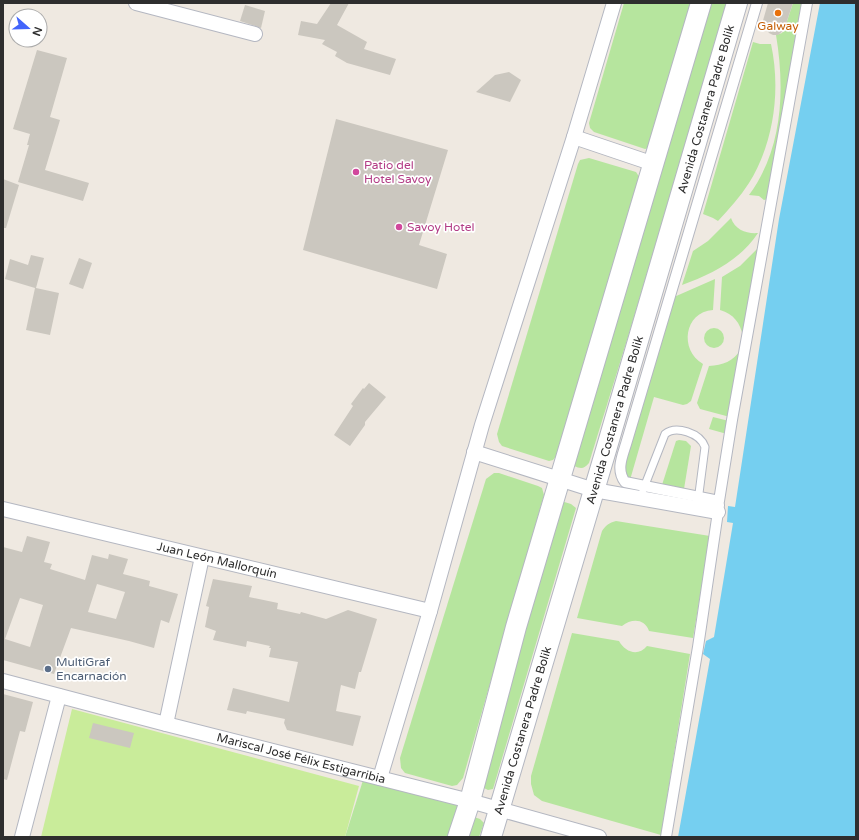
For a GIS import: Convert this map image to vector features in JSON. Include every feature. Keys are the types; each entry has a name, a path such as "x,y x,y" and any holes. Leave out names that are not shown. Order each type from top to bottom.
{"main road":[{"path":"458,837 470,801 516,627 702,3"},
{"name":"Avenida Costanera Padre Bolik","path":"491,837 737,3"}],"street":[{"path":"136,3 255,34"},
{"path":"380,778 430,611 474,452 574,137 614,3"},
{"path":"643,492 626,482 621,474 621,461 757,3"},
{"path":"666,837 722,509 732,420 807,3"},
{"path":"574,137 654,164"},
{"path":"474,452 594,490 643,492 722,509"},
{"name":"Juan León Mallorquín","path":"3,509 430,611"},
{"path":"166,724 202,557"},
{"name":"Mariscal José Félix Estigarribia","path":"3,681 470,801 599,837"},
{"path":"22,837 58,696"}],"lane":[{"path":"643,492 665,434 668,431 676,430 694,435 700,439 705,447 698,503"}],"green space":[{"path":"624,3 694,3 649,148 645,149 594,132 590,128 589,123"},
{"path":"709,3 727,3 589,463 582,468 579,468 574,466"},
{"path":"793,3 802,3 768,199 764,200 759,196 749,195 769,158 775,138 779,118 780,97 779,55 776,35 782,33 784,30"},
{"path":"753,42 760,44 771,44 774,62 775,98 770,134 758,167 749,183 718,221 703,214"},
{"path":"589,158 636,172 640,178 557,455 553,460 549,461 502,446 499,442 497,434 578,164 580,160"},
{"path":"731,218 735,226 738,228 750,233 758,233 751,243 724,265 704,276 682,285 693,251 708,241"},
{"path":"761,245 743,336 736,320 729,314 720,310 722,277 740,266"},
{"path":"715,279 713,310 703,312 696,317 688,332 690,350 695,358 703,364 691,401 683,405 654,397 630,480 627,479 624,466 674,297"},
{"path":"710,328 718,328 724,334 724,342 718,348 710,348 704,342 704,334"},
{"path":"741,349 730,417 700,409 697,403 709,366 719,365 731,360"},
{"path":"713,417 729,421 727,434 709,429"},
{"path":"676,441 686,441 691,446 684,489 662,485"},
{"path":"494,473 499,473 538,486 542,488 544,495 463,778 457,785 452,786 405,773 401,768 400,758 486,479"},
{"path":"561,501 571,504 576,508 493,789 488,790 482,787"},
{"path":"616,521 710,536 693,638 649,631 644,624 638,621 626,623 622,626 577,618 602,531 608,524"},
{"path":"572,633 619,641 625,648 632,652 640,651 647,646 690,654 661,835 542,801 534,795 531,784 531,776"},
{"path":"72,709 359,786 345,837 41,837"},
{"path":"365,774 470,801 458,837 345,837"},
{"path":"474,817 480,819 484,823 479,837 464,837"}],"water":[{"path":"820,3 856,3 856,837 678,837 710,659 703,654 706,641 714,637 733,523 727,522 728,506 735,507 779,219"}],"building":[{"path":"331,3 349,3 337,25 367,42 364,49 396,59 390,75 347,63 335,56 337,52 322,44 325,40 298,35 301,21 317,24"},
{"name":"Galway","path":"768,3 793,3 784,30 778,35 769,33 762,24"},
{"path":"245,5 265,11 261,28 240,21"},
{"path":"37,50 67,58 50,117 60,120 45,170 89,183 83,201 18,182 29,145 27,145 30,134 13,129"},
{"path":"509,72 521,80 510,102 476,92 495,75"},
{"path":"336,119 448,150 419,245 447,254 437,289 303,250"},
{"path":"3,179 19,185 6,228 3,228"},
{"path":"31,255 44,258 36,288 59,293 50,335 26,330 35,288 5,279 10,259 28,265"},
{"path":"79,258 92,263 83,289 69,284"},
{"path":"369,383 386,397 365,422 365,425 350,446 334,435 353,406 351,404 363,388 364,389"},
{"path":"27,536 50,542 44,562 52,564 50,569 85,580 92,555 108,559 109,554 128,559 123,574 150,581 149,586 178,594 169,623 161,620 154,648 71,628 54,674 3,660 3,547 22,552","holes":["97,584 125,592 116,619 88,612","20,598 43,605 30,647 5,639"]},
{"path":"213,579 252,586 249,597 278,603 277,609 300,614 301,612 326,619 348,610 377,619 361,672 359,672 355,689 341,685 336,711 361,716 353,746 287,730 284,723 285,719 247,711 246,714 227,710 233,688 289,702 298,662 269,657 270,646 247,641 246,647 213,640 216,631 205,627 209,607 206,606"},
{"path":"3,694 33,702 25,732 20,731 7,780 3,779"},
{"path":"93,723 134,733 130,748 89,738"}],"place":[{"name":"Galway","path":"778,13"},
{"name":"Patio del Hotel Savoy","path":"356,172"},
{"name":"Savoy Hotel","path":"399,227"},
{"name":"MultiGraf Encarnación","path":"48,669"}]}
